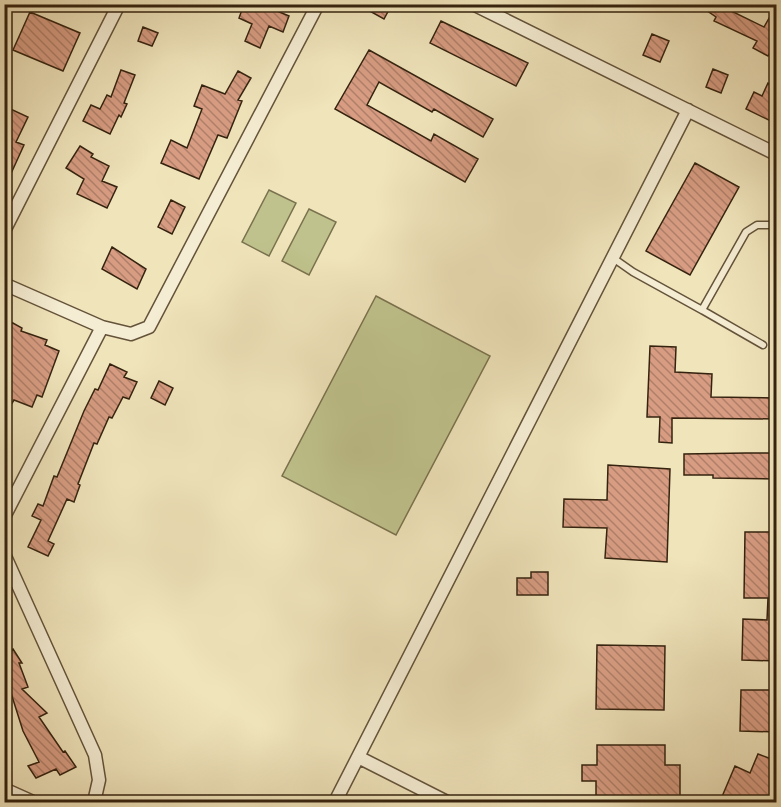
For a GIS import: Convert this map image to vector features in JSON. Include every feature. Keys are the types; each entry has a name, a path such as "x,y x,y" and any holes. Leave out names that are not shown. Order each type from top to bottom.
{"street":[{"path":"4,231 119,4"},
{"path":"4,284 102,327 131,334 149,327 318,4"},
{"path":"473,4 777,154"},
{"path":"334,802 688,110"},
{"path":"4,517 102,327"},
{"path":"4,554 95,755 99,780 93,802"},
{"path":"358,757 447,802"},
{"path":"4,789 33,802"}],"lane":[{"path":"702,310 746,232 757,225 777,225"},
{"path":"612,258 763,345"}],"green space":[{"path":"269,190 296,203 269,256 242,242"},
{"path":"309,209 336,222 309,275 282,261"},
{"path":"376,296 490,356 396,535 282,476"}],"building":[{"path":"244,4 260,4 289,16 283,32 269,26 260,48 245,41 252,24 239,18"},
{"path":"357,4 392,4 384,19"},
{"path":"697,4 717,4 764,27 777,4 777,40 768,56 753,48 757,41 714,21 716,17"},
{"path":"30,12 80,33 63,71 13,50"},
{"path":"441,21 528,63 516,86 430,43"},
{"path":"143,27 158,33 152,46 138,41"},
{"path":"652,34 669,41 660,62 643,55"},
{"path":"369,50 493,119 483,137 434,109 432,112 379,82 367,105 431,141 434,134 478,159 465,182 335,109"},
{"path":"713,69 728,75 721,93 706,87"},
{"path":"121,70 135,75 124,103 127,104 110,134 83,121 91,105 100,109 107,95 111,97"},
{"path":"238,71 251,78 238,100 242,101 227,138 218,135 199,179 161,163 171,140 187,148 202,109 194,106 202,85 225,94"},
{"path":"768,83 777,87 777,124 746,109 754,92 762,96"},
{"path":"4,106 28,117 16,142 24,145 4,189"},
{"path":"80,146 93,154 91,157 109,166 102,181 117,187 107,208 77,194 84,179 66,168"},
{"path":"695,163 739,187 690,275 646,251"},
{"path":"171,200 185,207 172,234 158,227"},
{"path":"112,247 146,269 137,289 102,269"},
{"path":"11,322 22,328 21,331 47,340 45,345 59,351 42,397 37,395 32,407 14,400 4,416 4,325 9,327"},
{"path":"650,346 676,347 675,372 712,374 711,397 777,398 777,419 672,418 672,443 659,442 660,417 647,417"},
{"path":"110,364 127,372 124,377 137,382 129,399 123,397 112,418 109,417 97,444 94,443 78,484 80,485 74,502 67,499 48,541 54,544 48,556 28,547 41,520 32,516 38,504 43,506 84,411 95,389 98,390"},
{"path":"159,381 173,388 165,405 151,398"},
{"path":"776,453 776,479 684,475 684,454"},
{"path":"608,465 670,469 667,562 605,558 607,528 563,527 564,499 607,500"},
{"path":"745,532 777,532 777,661 742,660 743,619 767,620 768,598 744,598"},
{"path":"531,572 548,572 548,595 517,595 517,578 531,578"},
{"path":"597,645 665,646 664,710 596,709"},
{"path":"13,649 22,663 19,663 28,687 22,689 47,713 39,717 76,767 60,775 56,769 36,778 28,766 39,762 23,731 11,693 4,696 4,654"},
{"path":"741,690 777,690 777,732 740,731"},
{"path":"597,745 665,745 665,765 680,765 680,800 596,800 596,781 582,781 582,765 597,765"},
{"path":"758,754 777,761 777,802 730,802 721,799 735,766 750,773"}]}
